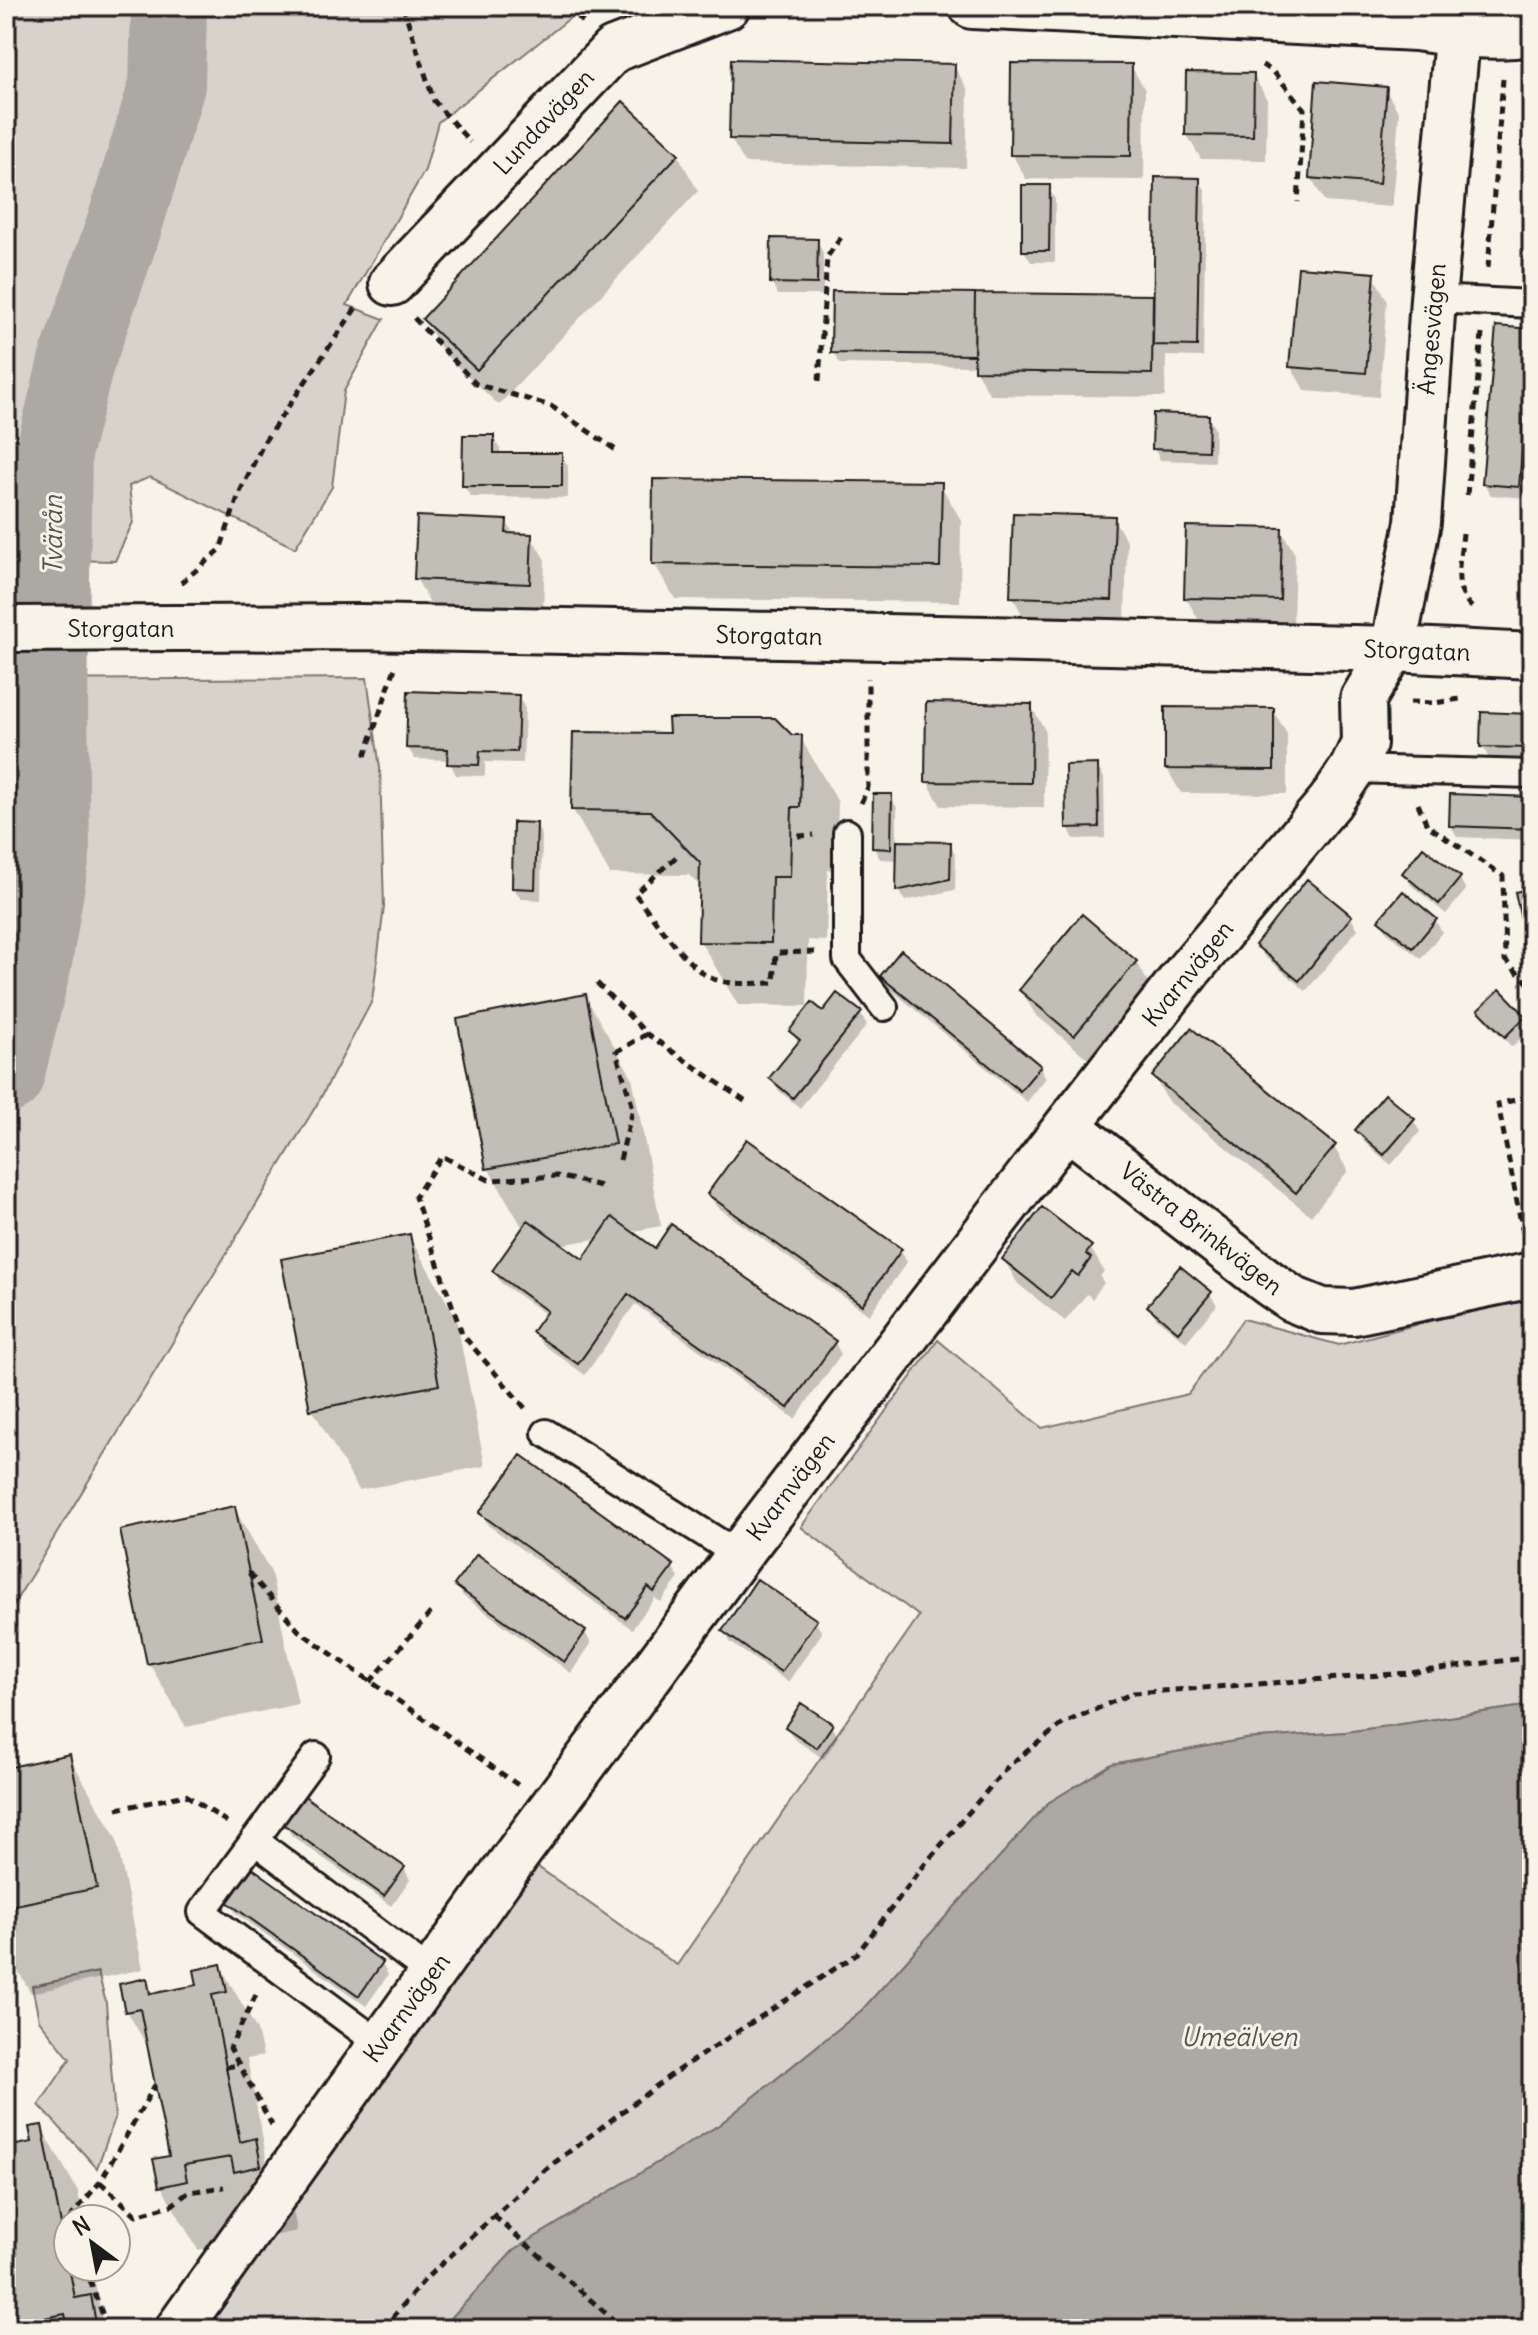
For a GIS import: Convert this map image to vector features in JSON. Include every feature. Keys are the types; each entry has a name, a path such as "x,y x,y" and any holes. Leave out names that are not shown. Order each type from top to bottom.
{"street":[{"name":"Lundavägen","path":"388,285 613,50 727,6"},
{"path":"972,6 1185,11 1416,28 1459,20 1507,37 1532,33"},
{"name":"Ängesvägen","path":"1393,649 1418,522 1433,299 1459,20"},
{"name":"Storgatan","path":"6,629 375,628 1393,649 1532,656"},
{"path":"1363,699 1393,649"},
{"name":"Kvarnvägen","path":"178,2329 380,2044 739,1555 1188,971 1330,802 1364,744 1363,699"},
{"name":"Västra Brinkvägen","path":"1067,1126 1269,1283 1292,1299 1322,1311 1354,1312 1532,1275"}],"lane":[{"path":"1433,299 1532,304"},
{"path":"1352,769 1532,774"},
{"path":"847,833 847,959 884,1007"},
{"path":"546,1433 739,1555"},
{"path":"316,1756 202,1912 380,2044"},
{"path":"254,1840 432,1974"}],"path":[{"path":"403,6 434,101 496,173"},
{"path":"1259,63 1273,71 1304,109 1298,202"},
{"path":"6,73 6,156"},
{"path":"819,381 827,257 842,236"},
{"path":"178,586 220,550 239,494 264,442 359,303 388,285 476,384 551,406 616,450"},
{"path":"365,756 397,664"},
{"path":"847,833 868,787 868,677"},
{"path":"1363,699 1435,703 1463,698"},
{"path":"1404,770 1427,825 1503,876 1505,960 1532,987"},
{"path":"676,857 635,894 691,964 708,978 727,983 774,983 776,953 813,951 847,959"},
{"path":"597,983 647,1034 746,1102"},
{"path":"620,1160 633,1108 616,1052 647,1034"},
{"path":"1532,1096 1498,1104 1532,1275"},
{"path":"546,1433 462,1334 415,1197 442,1156 489,1180 557,1176 601,1186"},
{"path":"249,1573 299,1631 552,1808"},
{"path":"370,1682 433,1610"},
{"path":"383,2329 426,2278 546,2169 675,2072 856,1955 925,1864 1009,1765 1064,1723 1133,1693 1409,1673 1532,1657"},
{"path":"117,1809 186,1795 254,1840"},
{"path":"100,2182 136,2215 172,2205 189,2192 288,2172 230,2048 257,1993"},
{"path":"226,2067 239,2065"},
{"path":"82,2203 100,2182 155,2085"},
{"path":"494,2216 624,2329"},
{"path":"91,2283 108,2329"}],"shaded area":[{"path":"15,6 594,6 575,14 438,122 425,170 347,305 384,319 344,391 332,487 295,548 150,477 129,486 133,522 115,561 6,559 6,65 14,40"},
{"path":"367,678 380,768 384,907 372,1001 319,1101 6,1617 6,680"},
{"path":"1532,1294 1532,1705 1346,1732 1246,1739 1112,1764 1048,1803 862,2010 719,2125 514,2250 441,2329 178,2329 518,1853 677,1965 919,1616 801,1527 938,1340 1042,1428 1188,1394 1243,1319 1339,1345"},
{"path":"98,1972 106,2003 115,2118 97,2168 39,2105 70,2059 39,2020 32,1986"}],"water":[{"name":"Umeälven","path":"1532,1705 1532,2329 441,2329 514,2250 719,2125 862,2010 1048,1803 1112,1764 1246,1739 1346,1732"}],"building":[{"path":"731,59 955,64 953,144 729,139"},
{"path":"1011,63 1132,64 1131,156 1010,155"},
{"path":"1186,72 1254,73 1253,136 1185,135"},
{"path":"1316,81 1387,87 1379,184 1309,178"},
{"path":"623,101 679,154 477,370 422,319"},
{"path":"1155,177 1200,178 1197,346 1153,345"},
{"path":"1022,185 1050,185 1049,251 1022,251"},
{"path":"771,238 818,239 817,284 770,283"},
{"path":"1298,267 1375,273 1366,373 1289,367"},
{"path":"832,291 975,293 974,355 831,353"},
{"path":"975,293 1153,295 1152,374 974,371"},
{"path":"1496,326 1532,329 1519,487 1482,484"},
{"path":"1153,413 1209,415 1208,451 1152,449"},
{"path":"463,435 494,435 494,453 562,453 562,486 462,486"},
{"path":"653,479 942,482 940,567 652,564"},
{"path":"1013,513 1115,516 1112,600 1010,597"},
{"path":"417,516 507,520 506,533 532,534 530,584 414,579"},
{"path":"1186,526 1282,528 1280,600 1184,598"},
{"path":"408,691 519,695 517,752 480,751 479,765 447,764 448,749 406,748"},
{"path":"926,702 1032,704 1031,783 925,782"},
{"path":"1165,707 1274,708 1274,770 1165,769"},
{"path":"1481,712 1532,714 1532,748 1480,747"},
{"path":"668,718 775,718 792,735 802,735 800,807 792,807 790,877 772,877 771,943 698,942 700,863 650,811 571,810 573,732 669,733"},
{"path":"1098,764 1099,827 1066,828 1065,765"},
{"path":"873,794 892,794 891,849 872,848"},
{"path":"1450,794 1532,797 1532,829 1449,826"},
{"path":"513,822 537,823 535,889 512,888"},
{"path":"897,841 951,842 950,879 896,891"},
{"path":"1423,847 1461,877 1439,904 1402,873"},
{"path":"1307,879 1352,916 1299,981 1255,945"},
{"path":"1532,888 1532,971 1515,892"},
{"path":"1403,891 1437,919 1413,948 1378,920"},
{"path":"1082,914 1137,961 1074,1036 1019,990"},
{"path":"901,950 1041,1066 1020,1091 880,976"},
{"path":"1500,989 1526,1016 1505,1037 1478,1010"},
{"path":"837,993 862,1012 793,1098 769,1078 800,1040 789,1031 812,1002 823,1011"},
{"path":"586,994 615,1144 486,1169 457,1019"},
{"path":"1191,1028 1336,1145 1296,1193 1152,1076"},
{"path":"1385,1094 1415,1119 1384,1155 1355,1130"},
{"path":"747,1139 902,1249 862,1305 707,1194"},
{"path":"1042,1207 1092,1246 1086,1254 1091,1258 1078,1276 1072,1271 1051,1298 1002,1259"},
{"path":"612,1217 655,1248 671,1224 836,1341 788,1408 628,1294 578,1364 532,1332 547,1311 492,1271 528,1220 583,1259"},
{"path":"410,1234 439,1385 310,1410 281,1259"},
{"path":"1180,1266 1212,1292 1178,1332 1147,1306"},
{"path":"521,1455 674,1565 654,1592 648,1587 625,1618 479,1513"},
{"path":"235,1506 263,1639 147,1664 120,1530"},
{"path":"477,1554 586,1631 564,1662 454,1585"},
{"path":"757,1579 817,1620 781,1672 722,1631"},
{"path":"801,1703 833,1724 817,1748 785,1727"},
{"path":"70,1754 97,1888 6,1907 6,1768"},
{"path":"303,1795 405,1867 384,1896 283,1824"},
{"path":"251,1867 383,1962 359,1996 227,1902"},
{"path":"221,1964 227,1992 212,1995 240,2142 256,2138 261,2166 234,2172 231,2157 184,2165 187,2181 159,2187 153,2159 169,2156 140,2009 125,2012 119,1984 147,1978 150,1994 197,1985 194,1970"},
{"path":"42,2125 57,2203 52,2203 52,2283 72,2283 75,2298 91,2295 96,2324 68,2329 65,2314 19,2323 20,2329 6,2329 6,2147 32,2142 29,2127"}],"waterway":[{"name":"Tvärån","path":"6,1076 34,962 52,853 50,707 54,450 76,363 124,226 167,85 169,6"}]}
